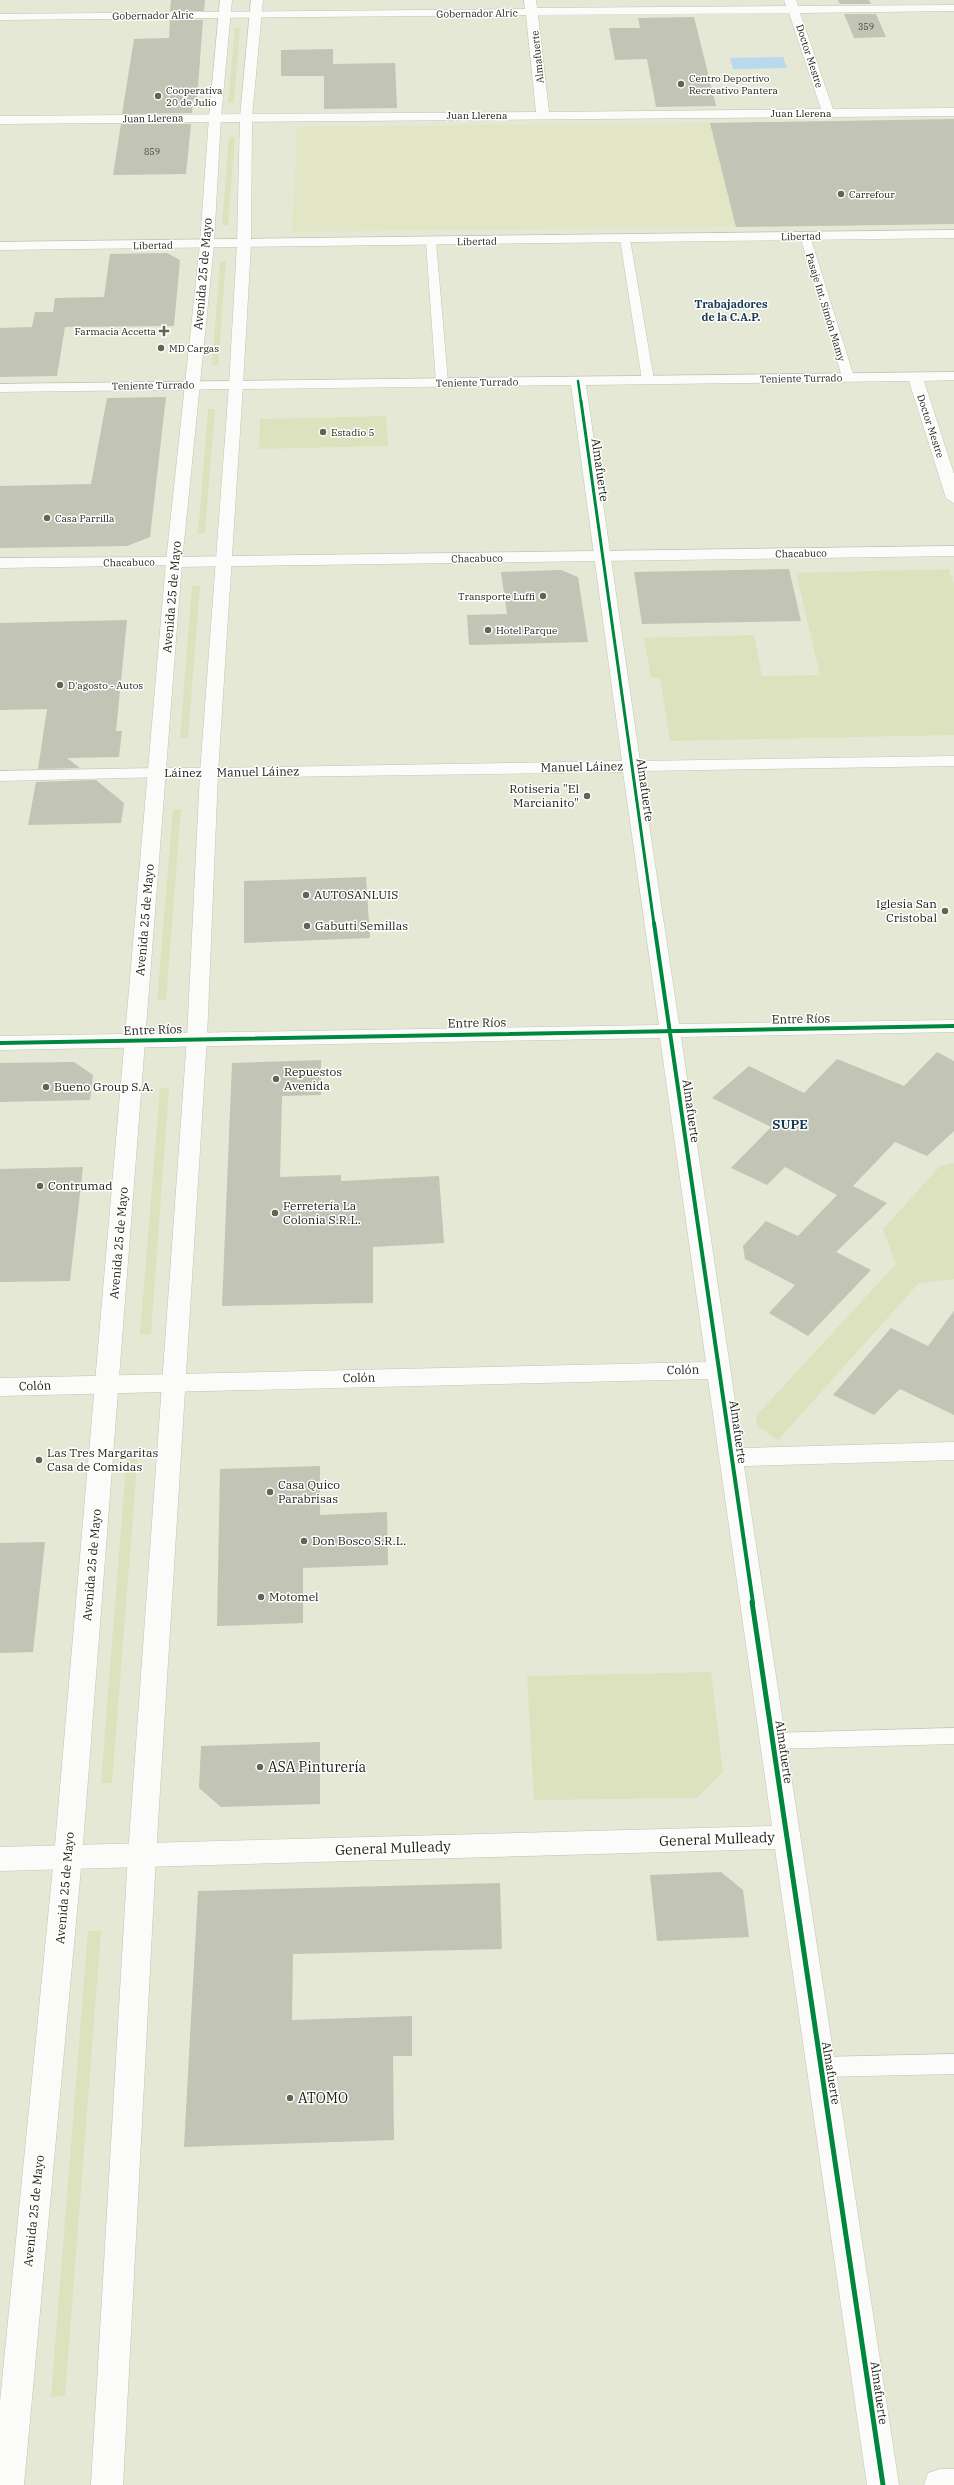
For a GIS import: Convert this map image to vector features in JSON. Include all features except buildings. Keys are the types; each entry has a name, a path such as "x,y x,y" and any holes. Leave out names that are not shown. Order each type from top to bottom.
{"street":[{"name":"Avenida 25 de Mayo","path":"8,2485 68,1857 174,562 207,244 215,117 226,0"},
{"path":"107,2485 142,1855 172,1383 197,1038 209,773 236,385 244,244 246,117 256,0"},
{"name":"Gobernador Alric","path":"0,17 225,14 255,15 531,6 792,5 954,8"},
{"name":"Doctor Mestre","path":"792,5 828,113"},
{"name":"Almafuerte","path":"531,6 543,115"},
{"name":"Juan Llerena","path":"0,120 954,112"},
{"name":"Libertad","path":"0,246 432,242 954,234"},
{"name":"Teniente Turrado","path":"0,388 192,384 236,385 954,376"},
{"name":"Doctor Mestre","path":"915,377 954,498"},
{"name":"Almafuerte","path":"578,381 601,555 671,1030 772,1741 883,2485"},
{"name":"Chacabuco","path":"0,563 224,562 601,555 954,551"},
{"name":"Manuel Láinez","path":"209,773 954,761"},
{"path":"0,776 157,773"},
{"name":"Láinez","path":"157,773 209,773"},
{"name":"Entre Ríos","path":"0,1043 135,1041 197,1038 954,1026"},
{"name":"Colón","path":"0,1387 719,1370"},
{"path":"731,1457 954,1451"},
{"name":"General Mulleady","path":"0,1859 786,1837"},
{"path":"940,2485 954,2485"}],"lane":[{"name":"Pasaje Int. Simón Mamy","path":"804,236 848,377"},
{"path":"625,239 648,380"},
{"path":"432,242 442,382"},
{"path":"772,1741 954,1736"},
{"path":"820,2067 954,2064"}],"shaded area":[{"path":"235,28 240,28 234,103 228,103"},
{"path":"954,120 954,224 292,232 297,127"},
{"path":"229,137 235,137 228,225 222,225"},
{"path":"226,261 218,365 212,365 220,262"},
{"path":"208,409 215,409 205,533 198,534"},
{"name":"Estadio 5","path":"386,416 388,446 259,449 260,419"},
{"path":"949,569 954,585 954,735 670,741 660,678 651,678 644,638 754,635 762,676 820,675 796,573"},
{"path":"192,586 200,586 188,738 180,738"},
{"path":"173,809 181,809 166,1000 157,1001"},
{"path":"160,1088 169,1088 151,1334 140,1335"},
{"path":"954,1163 954,1279 919,1283 778,1440 757,1426 756,1416 896,1264 883,1229 940,1166"},
{"path":"127,1452 138,1452 112,1783 101,1783"},
{"path":"711,1672 723,1772 697,1798 534,1800 527,1676"},
{"path":"88,1931 101,1931 65,2396 51,2397"}],"water":[{"path":"783,57 787,68 733,69 730,58"}],"cycle path":[{"path":"578,381 601,555 731,1457 883,2485"},
{"path":"0,1043 954,1026"}],"place":[{"name":"Centro Deportivo Recreativo Pantera","path":"681,84"},
{"name":"Cooperativa 20 de Julio","path":"158,96"},
{"name":"Carrefour","path":"841,194"},
{"name":"Farmacia Accetta","path":"164,331"},
{"name":"MD Cargas","path":"161,348"},
{"name":"Estadio 5","path":"323,432"},
{"name":"Casa Parrilla","path":"47,518"},
{"name":"Transporte Luffi","path":"543,596"},
{"name":"Hotel Parque","path":"488,630"},
{"name":"D'agosto - Autos","path":"60,685"},
{"name":"Rotiseria \"El Marcianito\"","path":"587,796"},
{"name":"AUTOSANLUIS","path":"306,895"},
{"name":"Iglesia San Cristobal","path":"945,911"},
{"name":"Gabutti Semillas","path":"307,926"},
{"name":"Repuestos Avenida","path":"276,1079"},
{"name":"Bueno Group S.A.","path":"46,1087"},
{"name":"Contrumad","path":"40,1186"},
{"name":"Ferretería La Colonia S.R.L.","path":"275,1213"},
{"name":"Las Tres Margaritas Casa de Comidas","path":"39,1460"},
{"name":"Casa Quico Parabrisas","path":"270,1492"},
{"name":"Don Bosco S.R.L.","path":"304,1541"},
{"name":"Motomel","path":"261,1597"},
{"name":"ASA Pinturería","path":"260,1767"},
{"name":"ATOMO","path":"290,2098"}],"district":[{"name":"Trabajadores de la C.A.P.","path":"731,310"},
{"name":"SUPE","path":"790,1124"}]}
